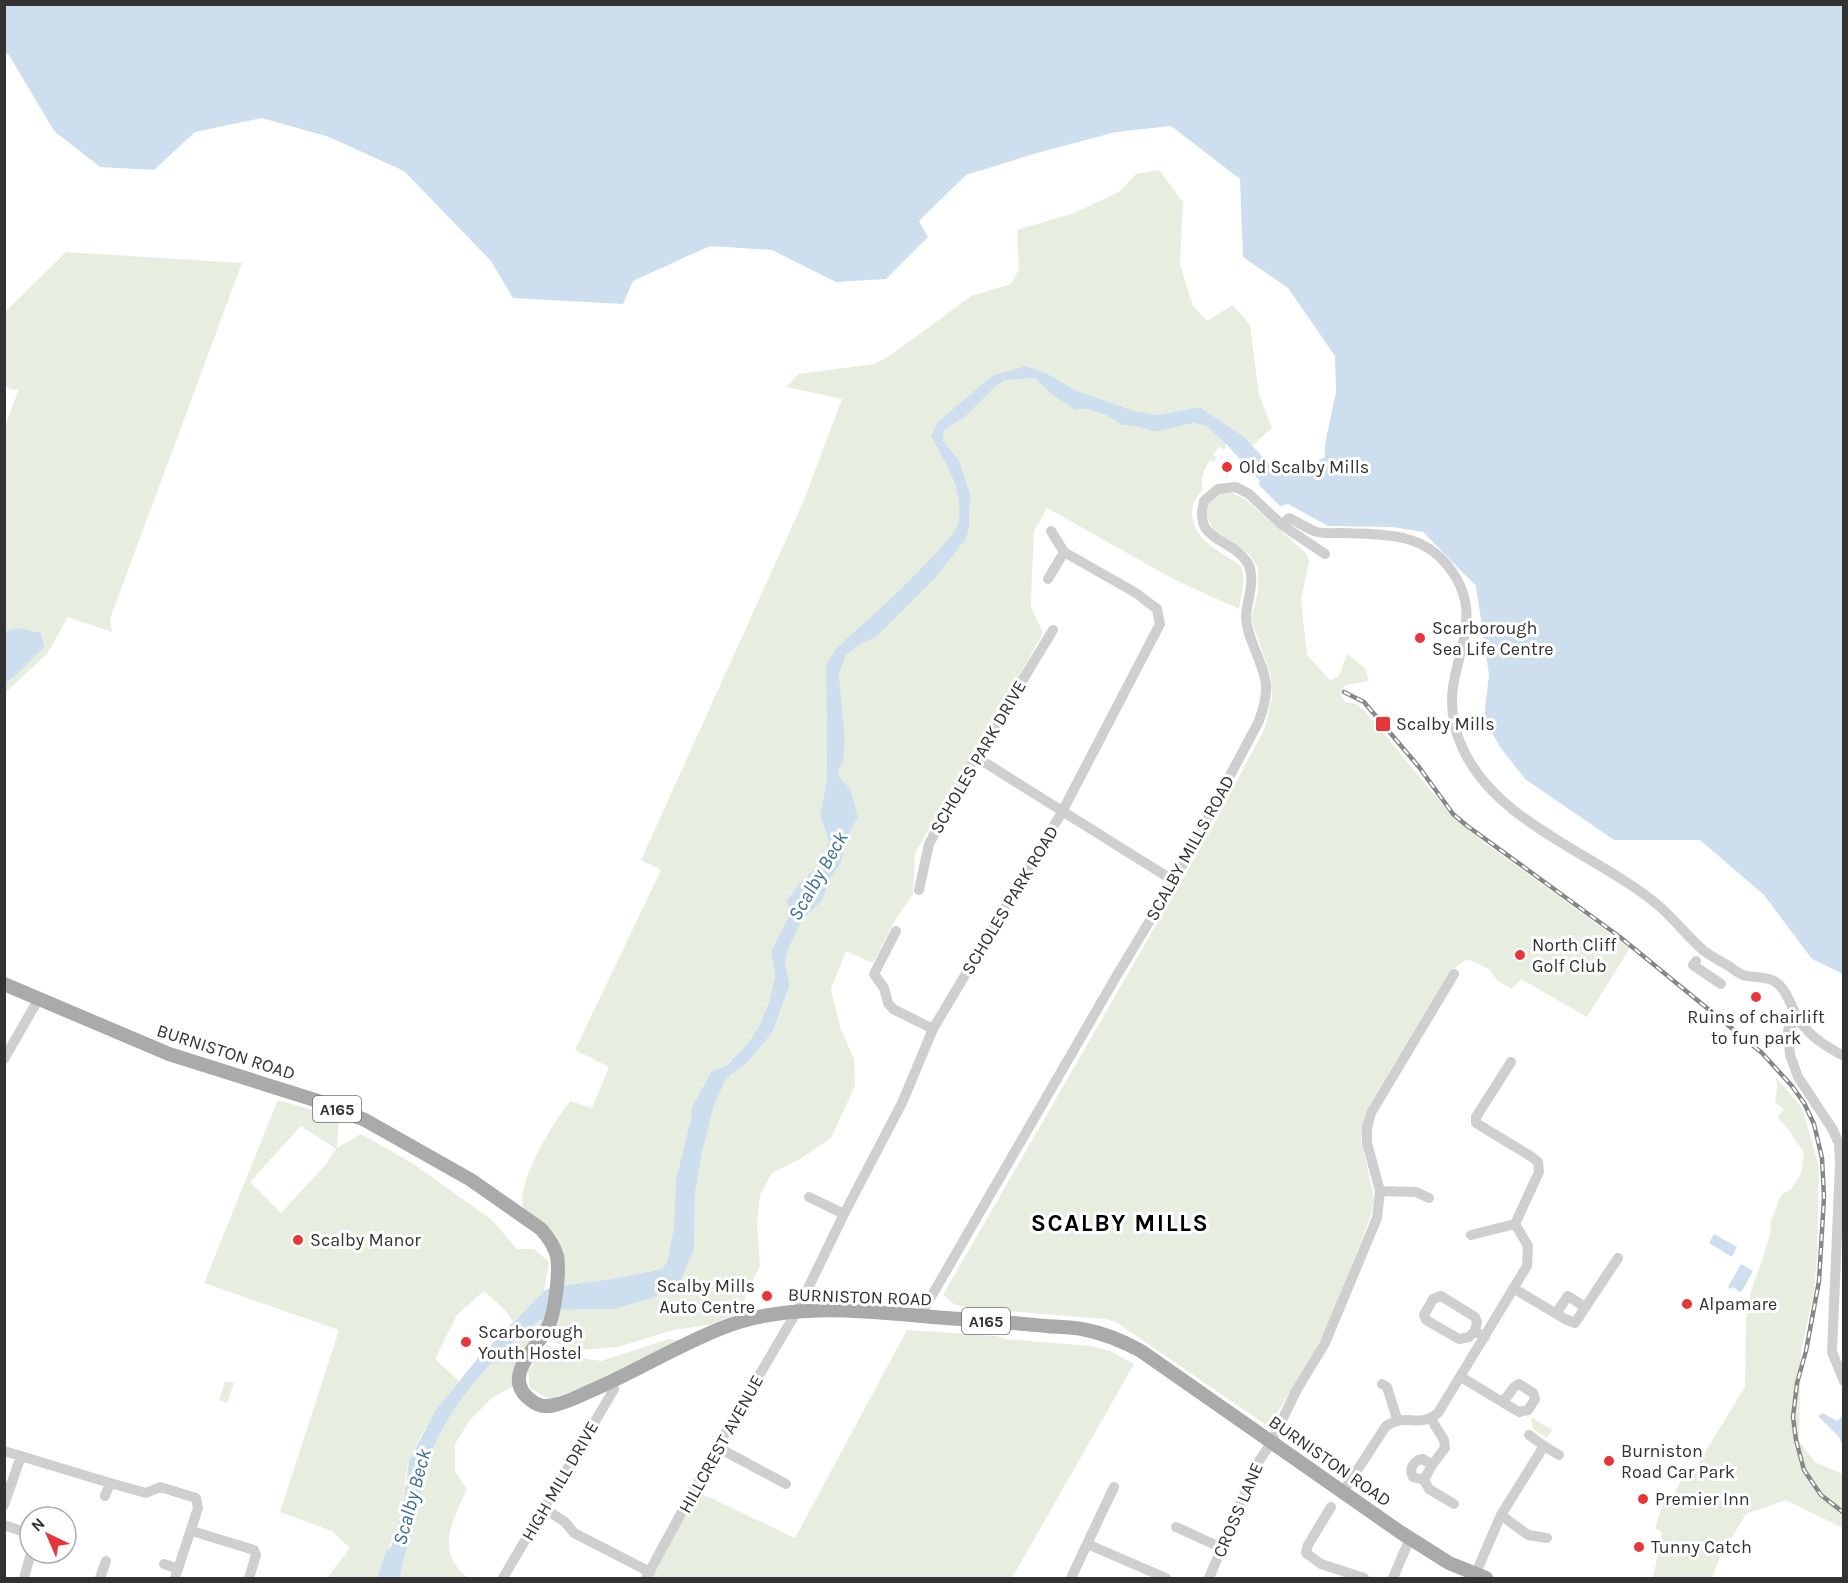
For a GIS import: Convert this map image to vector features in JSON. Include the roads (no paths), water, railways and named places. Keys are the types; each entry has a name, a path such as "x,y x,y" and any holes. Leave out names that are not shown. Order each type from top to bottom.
{"main road":[{"name":"BURNISTON ROAD","path":"4,984 169,1054 318,1101 365,1120 471,1180 541,1229 549,1238 557,1256 552,1316 544,1334 522,1365 520,1382 526,1396 539,1405 560,1404 611,1382 723,1327 765,1315 797,1311 849,1311 1082,1329 1124,1342 1141,1351 1410,1538 1449,1563 1480,1577"}],"street":[{"name":"SCALBY MILLS ROAD","path":"920,1316 1117,975 1174,881 1259,721 1267,699 1263,670 1246,625 1252,574 1249,566 1236,550 1216,540 1209,533 1202,519 1201,511 1204,501 1218,489 1236,487 1249,494 1282,525 1324,554"},
{"path":"1282,525 1289,518 1318,532 1398,536 1417,542 1435,553 1448,566 1465,598 1468,618 1466,635 1453,687 1452,702 1453,724 1472,766 1487,784 1513,808 1659,906 1705,951 1743,975 1757,976 1775,982 1814,1038 1844,1056"},
{"name":"SCHOLES PARK ROAD","path":"797,1311 844,1214 902,1104 933,1029 1062,812 1160,624 1157,609 1136,593 1064,552 1051,531"},
{"path":"1048,579 1064,552"},
{"name":"SCHOLES PARK DRIVE","path":"918,890 929,844 976,757 1053,630"},
{"path":"976,757 1174,881"},
{"path":"896,930 874,974 884,988 888,1003 893,1009 933,1029"},
{"path":"1696,961 1693,965 1721,984"},
{"path":"1430,1197 1416,1192 1380,1191 1367,1143 1367,1128 1371,1113 1454,974"},
{"path":"4,1059 38,1000"},
{"path":"1800,1021 1794,1023 1788,1030 1791,1057 1798,1077 1819,1106 1839,1144 1832,1352 1844,1381"},
{"path":"1511,1062 1476,1117 1476,1123 1538,1162 1539,1172 1515,1224"},
{"name":"CROSS LANE","path":"1209,1578 1257,1464 1271,1443 1296,1391 1325,1343 1377,1218 1380,1191"},
{"path":"809,1197 844,1214"},
{"path":"1471,1235 1515,1224"},
{"path":"1343,1492 1386,1426 1397,1419 1422,1421 1431,1419 1438,1413 1461,1377 1480,1334 1527,1266 1528,1246 1515,1224"},
{"path":"1513,1288 1575,1323 1618,1258"},
{"path":"1441,1296 1475,1317 1480,1334 1459,1338 1426,1320 1424,1315 1433,1299 1441,1296"},
{"path":"1556,1313 1568,1296 1585,1307"},
{"name":"HILLCREST AVENUE","path":"648,1575 717,1447 797,1311"},
{"path":"1461,1377 1503,1402"},
{"name":"HIGH MILL DRIVE","path":"503,1578 614,1389 611,1382"},
{"path":"1382,1384 1387,1387 1397,1419"},
{"path":"1424,1480 1432,1465 1446,1448 1444,1440 1431,1419"},
{"path":"1529,1435 1559,1455"},
{"path":"1480,1577 1501,1515 1544,1446"},
{"path":"717,1447 786,1484"},
{"path":"4,1451 146,1493 160,1487 196,1498 198,1508 192,1531 176,1574 164,1564"},
{"path":"4,1505 21,1456"},
{"path":"1432,1465 1418,1460 1412,1465 1411,1473 1413,1477 1424,1480 1429,1489 1454,1504"},
{"path":"105,1496 110,1483"},
{"path":"1071,1578 1113,1487"},
{"path":"1331,1507 1308,1545 1306,1553 1322,1564 1364,1578"},
{"path":"545,1509 565,1522 574,1533 648,1575"},
{"path":"1501,1515 1528,1535 1547,1538"},
{"path":"1176,1527 1222,1548"},
{"path":"192,1531 254,1551 256,1555 249,1578"},
{"path":"1393,1578 1410,1538"},
{"path":"1087,1544 1166,1578"},
{"path":"100,1578 106,1561"}],"water":[{"name":"Scalby Beck","path":"5,4 1843,5 1843,974 1812,959 1764,895 1700,840 1614,840 1525,779 1500,747 1484,718 1489,675 1476,586 1423,532 1393,527 1328,526 1288,504 1280,506 1259,485 1260,481 1226,444 1206,426 1194,423 1155,432 1122,425 1106,415 1087,409 1075,410 1051,394 1035,378 1006,380 996,386 965,417 944,430 943,441 959,460 971,496 969,529 965,540 936,577 876,637 859,645 846,655 839,674 845,740 843,762 838,775 851,790 858,818 850,831 840,865 830,878 822,901 802,920 790,945 785,963 790,985 772,1033 747,1063 724,1082 713,1109 695,1193 694,1250 680,1282 652,1298 614,1309 555,1310 558,1286 612,1279 662,1269 667,1262 674,1227 676,1179 692,1114 691,1109 711,1072 727,1065 749,1042 759,1026 769,1002 775,976 771,952 791,911 786,902 799,884 823,861 829,840 820,816 827,777 826,665 836,649 942,547 959,521 960,509 956,487 931,436 938,422 992,376 1026,366 1048,374 1077,391 1135,411 1158,415 1200,407 1243,436 1273,468 1289,474 1325,457 1325,444 1336,392 1335,356 1288,288 1243,257 1240,179 1171,126 1116,132 966,175 919,221 928,237 886,279 836,282 772,250 710,246 633,281 623,304 513,298 491,261 404,171 329,137 262,118 195,132 154,170 100,167 54,131 9,55 5,52"},
{"path":"18,628 41,633 44,647 5,683 5,631"},
{"path":"1714,1234 1737,1247 1732,1257 1709,1243"},
{"path":"1741,1264 1753,1271 1742,1291 1739,1292 1733,1287 1731,1289 1728,1287"},
{"name":"Scalby Beck","path":"551,1287 547,1315 527,1330 489,1366 456,1406 432,1452 424,1476 418,1512 400,1578 377,1578 386,1551 391,1547 402,1512 409,1461 435,1411 478,1358 544,1291"},
{"path":"1823,1413 1837,1421 1843,1415 1843,1447 1839,1437 1818,1416"}],"railway":[{"path":"1344,692 1364,702 1419,767 1453,814 1620,937 1762,1053 1804,1103 1814,1124 1822,1158 1824,1197 1819,1281 1806,1351 1797,1383 1793,1417 1804,1470 1821,1495 1844,1513"}],"place":[{"name":"Old Scalby Mills","path":"1227,467"},
{"name":"Scarborough Sea Life Centre","path":"1420,638"},
{"name":"Scalby Mills","path":"1383,724"},
{"name":"North Cliff Golf Club","path":"1520,955"},
{"name":"Ruins of chairlift to fun park","path":"1756,997"},
{"name":"Scalby Manor","path":"298,1240"},
{"name":"Scalby Mills Auto Centre","path":"767,1296"},
{"name":"Alpamare","path":"1687,1304"},
{"name":"Scarborough Youth Hostel","path":"466,1342"},
{"name":"Burniston Road Car Park","path":"1609,1461"},
{"name":"Premier Inn","path":"1643,1499"},
{"name":"Tunny Catch","path":"1639,1547"}],"district":[{"name":"SCALBY MILLS","path":"1120,1223"}]}
